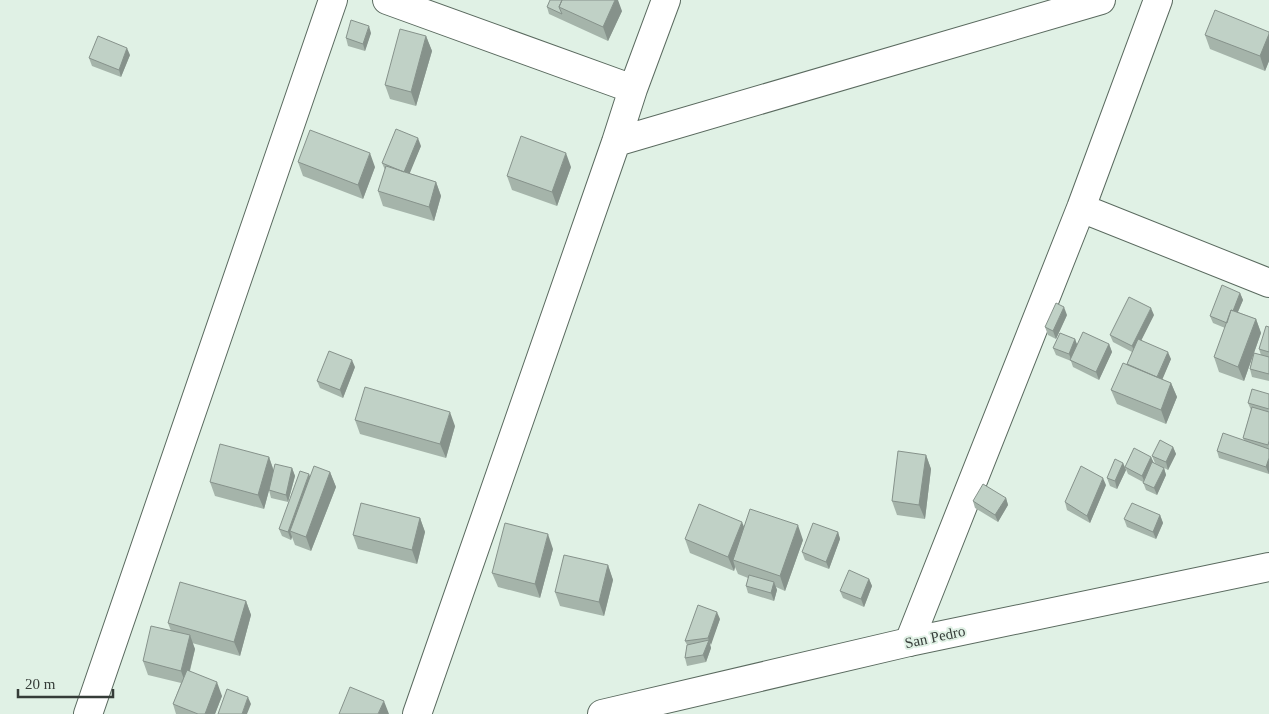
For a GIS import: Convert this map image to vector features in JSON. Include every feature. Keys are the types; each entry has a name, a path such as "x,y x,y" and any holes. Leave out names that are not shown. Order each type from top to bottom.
{"street":[{"path":"88,714 333,0"},
{"path":"387,0 633,88"},
{"path":"417,714 616,142 633,88 666,0"},
{"path":"616,142 1101,0"},
{"path":"910,642 1081,208 1158,0"},
{"path":"1081,208 1269,283"},
{"name":"San Pedro","path":"602,714 910,642 1269,567"}],"building":[{"path":"550,0 562,0 559,7 562,14 547,7"},
{"path":"562,0 615,0 603,27 559,7"},
{"path":"1215,10 1269,32 1260,56 1205,35"},
{"path":"351,20 369,26 363,44 346,38"},
{"path":"400,29 426,36 411,92 385,85"},
{"path":"98,36 127,48 119,70 89,58"},
{"path":"396,129 418,138 404,172 382,163"},
{"path":"310,130 370,153 358,185 298,162"},
{"path":"521,136 566,153 552,192 507,176"},
{"path":"386,166 436,182 429,207 378,191"},
{"path":"1222,285 1240,293 1227,323 1210,316"},
{"path":"1129,297 1151,308 1132,346 1110,335"},
{"path":"1056,303 1064,307 1053,331 1045,327"},
{"path":"1231,310 1256,319 1238,367 1214,357"},
{"path":"1266,326 1269,327 1269,352 1259,349"},
{"path":"1083,332 1109,344 1096,372 1070,360"},
{"path":"1060,333 1075,339 1069,354 1053,348"},
{"path":"1138,339 1168,352 1157,377 1127,364"},
{"path":"329,351 352,360 340,390 317,381"},
{"path":"1254,353 1269,357 1269,374 1250,369"},
{"path":"1123,363 1171,383 1161,410 1111,390"},
{"path":"365,387 450,412 440,444 355,420"},
{"path":"1252,389 1269,394 1269,409 1248,403"},
{"path":"1252,407 1269,412 1268,445 1243,438"},
{"path":"1223,433 1269,449 1266,467 1217,451"},
{"path":"1160,440 1173,447 1166,462 1152,456"},
{"path":"220,444 269,457 258,495 210,482"},
{"path":"1134,448 1151,457 1142,476 1125,467"},
{"path":"898,451 926,455 919,505 892,501"},
{"path":"1115,459 1123,463 1115,481 1107,478"},
{"path":"1152,462 1164,468 1154,488 1143,483"},
{"path":"275,464 292,468 286,495 269,490"},
{"path":"314,466 330,472 306,537 290,531"},
{"path":"1081,466 1103,478 1087,516 1065,502"},
{"path":"300,471 309,474 288,532 279,529"},
{"path":"983,484 1006,498 995,515 973,501"},
{"path":"361,503 420,518 412,550 353,535"},
{"path":"1132,503 1160,515 1153,532 1124,519"},
{"path":"699,504 742,522 728,557 685,539"},
{"path":"750,509 798,525 780,576 733,560"},
{"path":"505,523 548,534 535,584 492,573"},
{"path":"813,523 838,532 826,562 802,552"},
{"path":"564,555 608,565 599,602 555,592"},
{"path":"849,570 869,579 861,599 840,591"},
{"path":"749,575 774,582 771,593 746,586"},
{"path":"180,582 246,601 234,642 168,623"},
{"path":"698,605 717,612 708,638 685,641"},
{"path":"151,626 190,635 181,671 143,661"},
{"path":"709,640 703,655 685,658 687,645"},
{"path":"187,670 217,682 205,714 198,714 173,704"},
{"path":"350,687 384,701 378,714 339,714"},
{"path":"227,689 248,697 242,714 218,714"}]}
